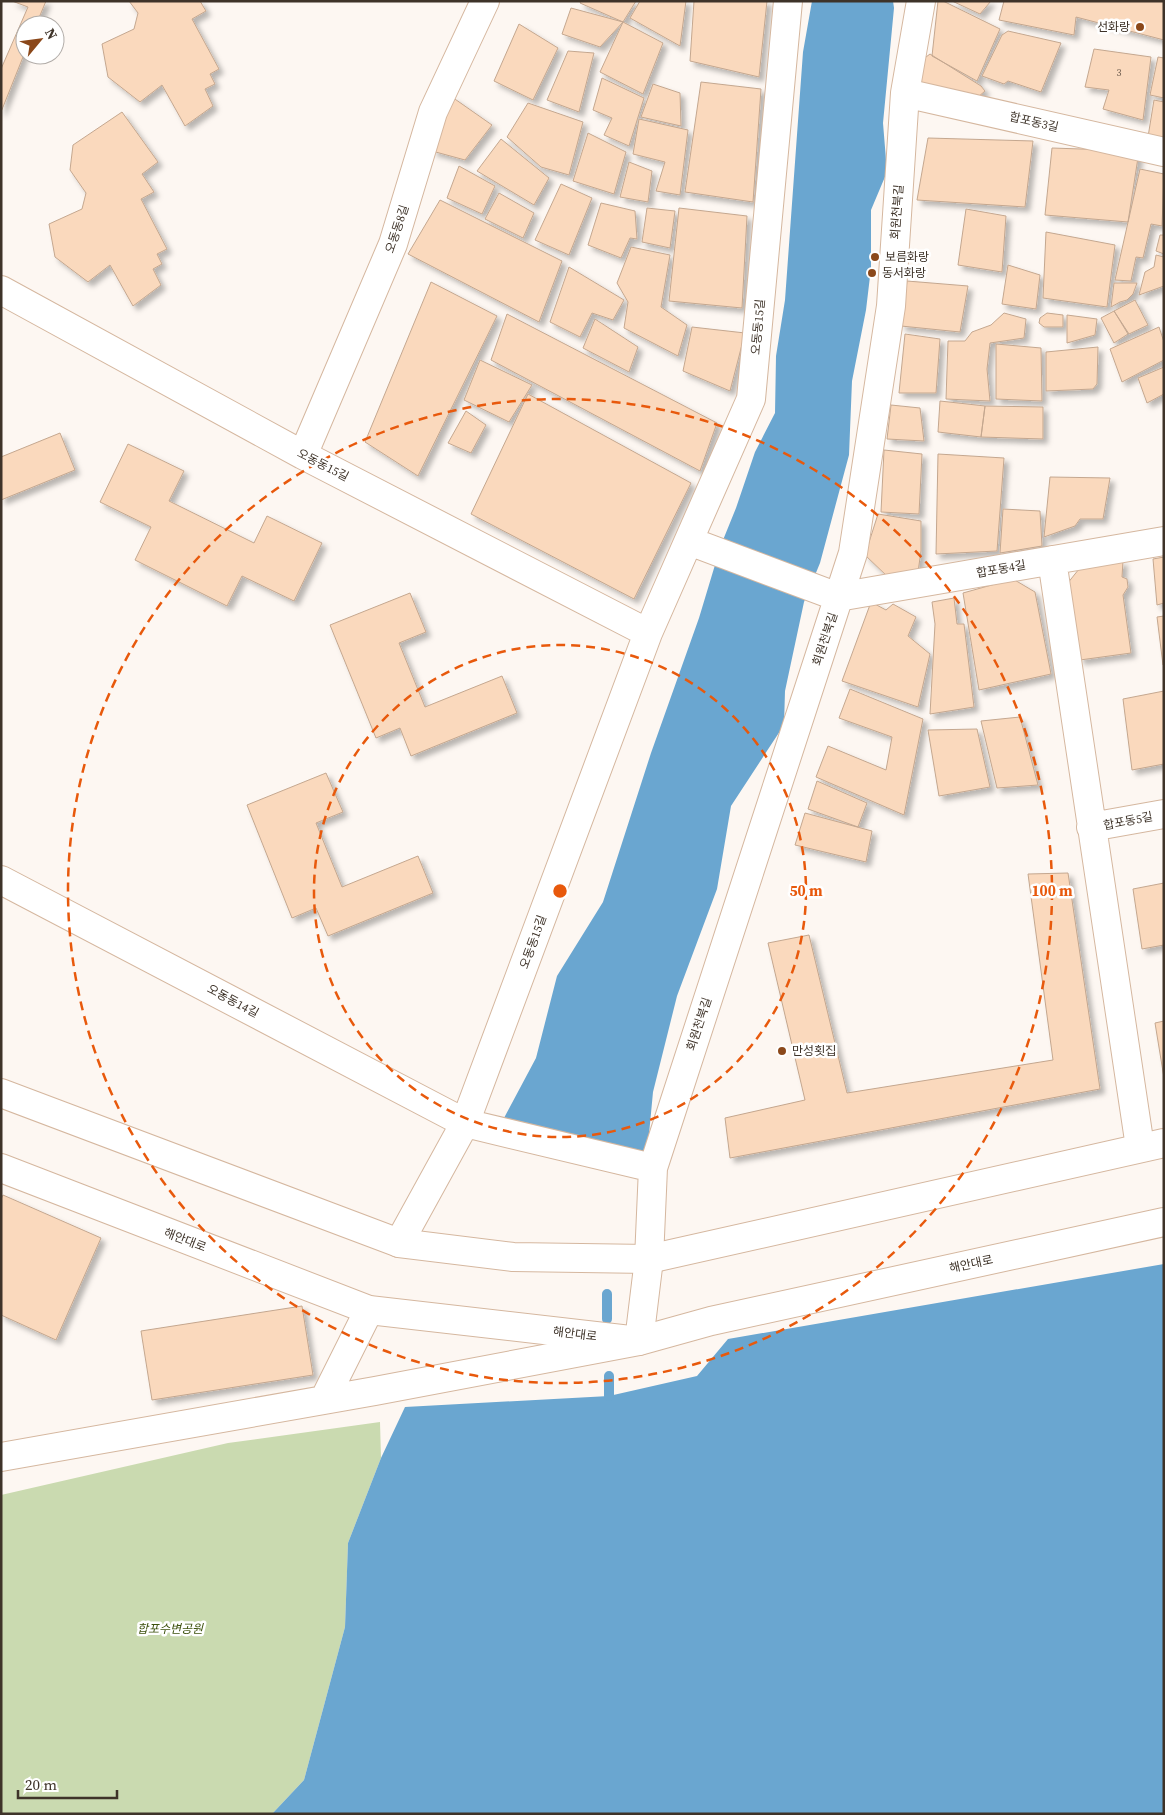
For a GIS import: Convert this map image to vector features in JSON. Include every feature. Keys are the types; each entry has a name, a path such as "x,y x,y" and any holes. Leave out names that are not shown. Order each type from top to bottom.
{"street":[{"name":"오동동8길","path":"303,455 393,244 433,112 485,1"},
{"name":"오동동15길","path":"399,1243 465,1123 648,632 751,399 788,1"},
{"name":"회원천북길","path":"639,1341 649,1259 653,1168 852,553 891,306 904,93 921,1"},
{"name":"합포동3길","path":"904,93 1164,152"},
{"name":"오동동15길","path":"1,290 303,455 648,632"},
{"path":"689,541 838,597"},
{"name":"합포동4길","path":"838,597 1164,541"},
{"path":"1,1092 399,1243 512,1257 649,1259 1152,1145 1091,828 1052,560"},
{"name":"합포동5길","path":"1091,828 1164,814"},
{"name":"오동동14길","path":"1,880 465,1123 653,1168"},
{"name":"해안대로","path":"1,1168 368,1310 639,1341 711,1321 1164,1222"},
{"path":"324,1400 368,1310"},
{"path":"8,1451 324,1400 639,1341"}],"green space":[{"name":"합포수변공원","path":"380,1422 381,1458 348,1543 345,1627 304,1780 272,1814 1,1814 1,1495 228,1443"}],"water":[{"path":"812,1 893,1 894,8 883,123 887,172 871,210 871,268 866,310 852,381 849,455 820,563 804,602 785,691 784,725 731,806 717,889 677,996 653,1092 646,1166 497,1131 536,1058 557,976 603,902 651,753 699,618 721,545 755,452 775,413 776,356 785,300 803,52"},
{"path":"1164,1264 1164,1814 272,1814 304,1780 345,1627 348,1543 381,1458 405,1407 609,1396 697,1376 728,1339"}],"building":[{"path":"12,1 46,1 40,15 25,15 28,7"},
{"path":"129,1 200,1 206,11 192,19 219,69 210,74 215,84 205,89 213,106 185,126 162,85 140,102 108,77 102,44 134,29 138,13"},
{"path":"581,1 636,1 623,22 580,3"},
{"path":"640,1 686,1 680,46 630,18"},
{"path":"694,1 767,1 759,77 690,61"},
{"path":"938,1 943,1 1000,29 977,81 932,56"},
{"path":"952,1 991,1 980,14"},
{"name":"선화랑","path":"1004,1 1164,1 1164,40 1076,17 1074,35 999,20"},
{"path":"571,8 623,22 600,47 562,34"},
{"path":"623,22 663,43 643,94 600,72"},
{"path":"519,24 558,48 533,100 494,81"},
{"path":"1008,31 1061,43 1041,92 1008,81 1004,84 982,76 1002,35"},
{"path":"15,37 15,65 20,65 1,112 1,69"},
{"path":"1094,49 1151,57 1143,120 1103,109 1109,90 1085,87"},
{"path":"568,51 594,53 579,112 547,100"},
{"path":"930,54 981,86 985,91 970,104 915,90 922,60"},
{"path":"1158,57 1164,58 1164,98 1150,95"},
{"path":"602,78 644,98 629,146 604,135 612,118 593,110"},
{"path":"701,82 761,89 753,202 685,192"},
{"path":"653,84 680,93 681,126 641,117"},
{"path":"452,97 492,125 465,160 432,151"},
{"path":"1154,100 1164,102 1164,146 1147,143"},
{"path":"528,103 583,122 569,175 541,167 507,137"},
{"path":"122,112 158,162 142,174 154,192 141,199 167,249 157,254 162,264 153,269 161,285 133,306 110,265 88,282 55,257 49,224 82,209 86,193 70,170 73,145"},
{"path":"639,119 688,130 680,195 656,191 665,162 633,154"},
{"path":"588,133 626,152 614,194 573,181"},
{"path":"928,138 1033,141 1025,207 917,200"},
{"path":"501,139 549,178 534,205 477,171"},
{"path":"1052,148 1139,151 1128,222 1045,215"},
{"path":"629,162 652,171 648,202 620,197"},
{"path":"459,166 495,186 482,214 447,198"},
{"path":"1140,169 1164,174 1162,226 1151,224 1143,258 1136,257 1131,281 1115,280"},
{"path":"561,184 592,198 569,255 535,240"},
{"path":"499,193 534,213 523,238 485,219"},
{"path":"440,200 562,261 539,322 408,254"},
{"path":"601,203 635,211 637,239 630,238 621,258 588,245"},
{"path":"647,208 675,211 670,248 642,242"},
{"path":"679,208 747,216 742,308 669,301"},
{"path":"966,209 1006,216 1002,272 958,265"},
{"path":"1046,232 1115,245 1107,307 1043,298"},
{"path":"1160,235 1164,235 1164,254 1156,251"},
{"path":"631,247 670,255 661,307 687,325 678,356 624,328 628,302 617,283"},
{"path":"1156,255 1164,257 1164,286 1139,295 1145,272 1154,267"},
{"path":"1008,265 1040,275 1036,309 1002,304"},
{"path":"569,267 624,300 613,320 592,313 580,337 550,322"},
{"path":"907,281 968,286 960,332 901,326"},
{"path":"431,282 497,316 418,476 365,442"},
{"path":"1114,283 1137,283 1133,294 1127,300 1111,307"},
{"path":"1135,300 1148,325 1129,334 1114,311"},
{"path":"1114,311 1128,334 1114,343 1101,318"},
{"path":"1004,313 1026,319 1024,338 990,343 987,369 990,401 946,399 948,341 965,341 972,332 991,325"},
{"path":"1047,313 1063,315 1063,327 1044,327 1039,323 1040,318"},
{"path":"507,314 717,423 700,471 491,360"},
{"path":"1067,315 1097,319 1095,335 1067,343"},
{"path":"595,319 638,347 629,372 583,348"},
{"path":"692,327 745,333 730,391 683,371"},
{"path":"1159,327 1164,342 1164,360 1122,382 1110,349"},
{"path":"905,334 940,339 936,393 899,393"},
{"path":"996,344 1041,348 1042,401 996,399"},
{"path":"1098,347 1097,384 1093,389 1046,391 1046,352"},
{"path":"480,360 532,385 509,422 464,400"},
{"path":"1164,367 1164,394 1147,403 1138,378"},
{"path":"528,394 691,483 634,599 471,514"},
{"path":"940,401 985,406 981,437 938,432"},
{"path":"891,405 920,408 924,441 887,439"},
{"path":"985,406 1043,407 1043,439 981,437"},
{"path":"466,411 486,425 471,453 448,443"},
{"path":"60,433 75,470 1,500 1,457"},
{"path":"128,444 184,471 169,501 254,543 267,516 322,543 294,601 242,576 227,606 135,560 151,527 100,502"},
{"path":"884,450 922,454 919,514 881,512"},
{"path":"938,454 1004,458 997,551 936,554"},
{"path":"1050,477 1110,478 1103,519 1080,519 1075,526 1044,537"},
{"path":"1003,509 1040,511 1042,546 1000,553"},
{"path":"878,514 921,521 921,551 918,572 889,578 865,555"},
{"path":"1164,557 1164,603 1157,605 1153,559"},
{"path":"1123,561 1122,577 1127,579 1128,587 1123,595 1131,653 1080,660 1067,584 1083,564"},
{"path":"1013,579 1035,592 1051,674 979,690 963,593"},
{"path":"410,593 426,632 399,643 425,707 502,676 517,713 411,756 400,728 376,738 330,625"},
{"path":"954,598 957,624 964,624 974,707 930,714 935,624 932,602"},
{"path":"871,602 886,610 893,604 916,617 908,636 930,654 918,707 842,681"},
{"path":"1164,616 1164,665 1163,665 1157,617"},
{"path":"850,689 923,719 904,815 816,777 828,746 886,770 892,737 839,718"},
{"path":"1164,691 1164,764 1132,770 1123,699"},
{"path":"1020,717 1038,785 997,788 981,721"},
{"path":"977,729 990,787 939,796 928,730"},
{"path":"326,773 343,812 316,823 342,887 418,856 433,893 328,936 316,908 292,918 247,805"},
{"path":"817,781 867,803 858,827 808,809"},
{"path":"805,813 872,831 866,862 795,845"},
{"path":"1068,873 1100,1089 730,1158 725,1118 805,1100 768,943 809,935 847,1093 1053,1060 1028,874"},
{"path":"1164,883 1164,945 1142,949 1133,889"},
{"path":"1164,1021 1164,1078 1155,1023"},
{"path":"3,1195 101,1238 56,1340 1,1315 1,1199"},
{"path":"302,1306 313,1375 152,1400 141,1331"}],"waterway":[{"path":"607,1294 607,1319"},
{"path":"609,1376 609,1396"}],"place":[{"name":"선화랑","path":"1140,27"},
{"name":"보름화랑","path":"875,257"},
{"name":"동서화랑","path":"872,273"},
{"name":"만성횟집","path":"782,1051"}]}
